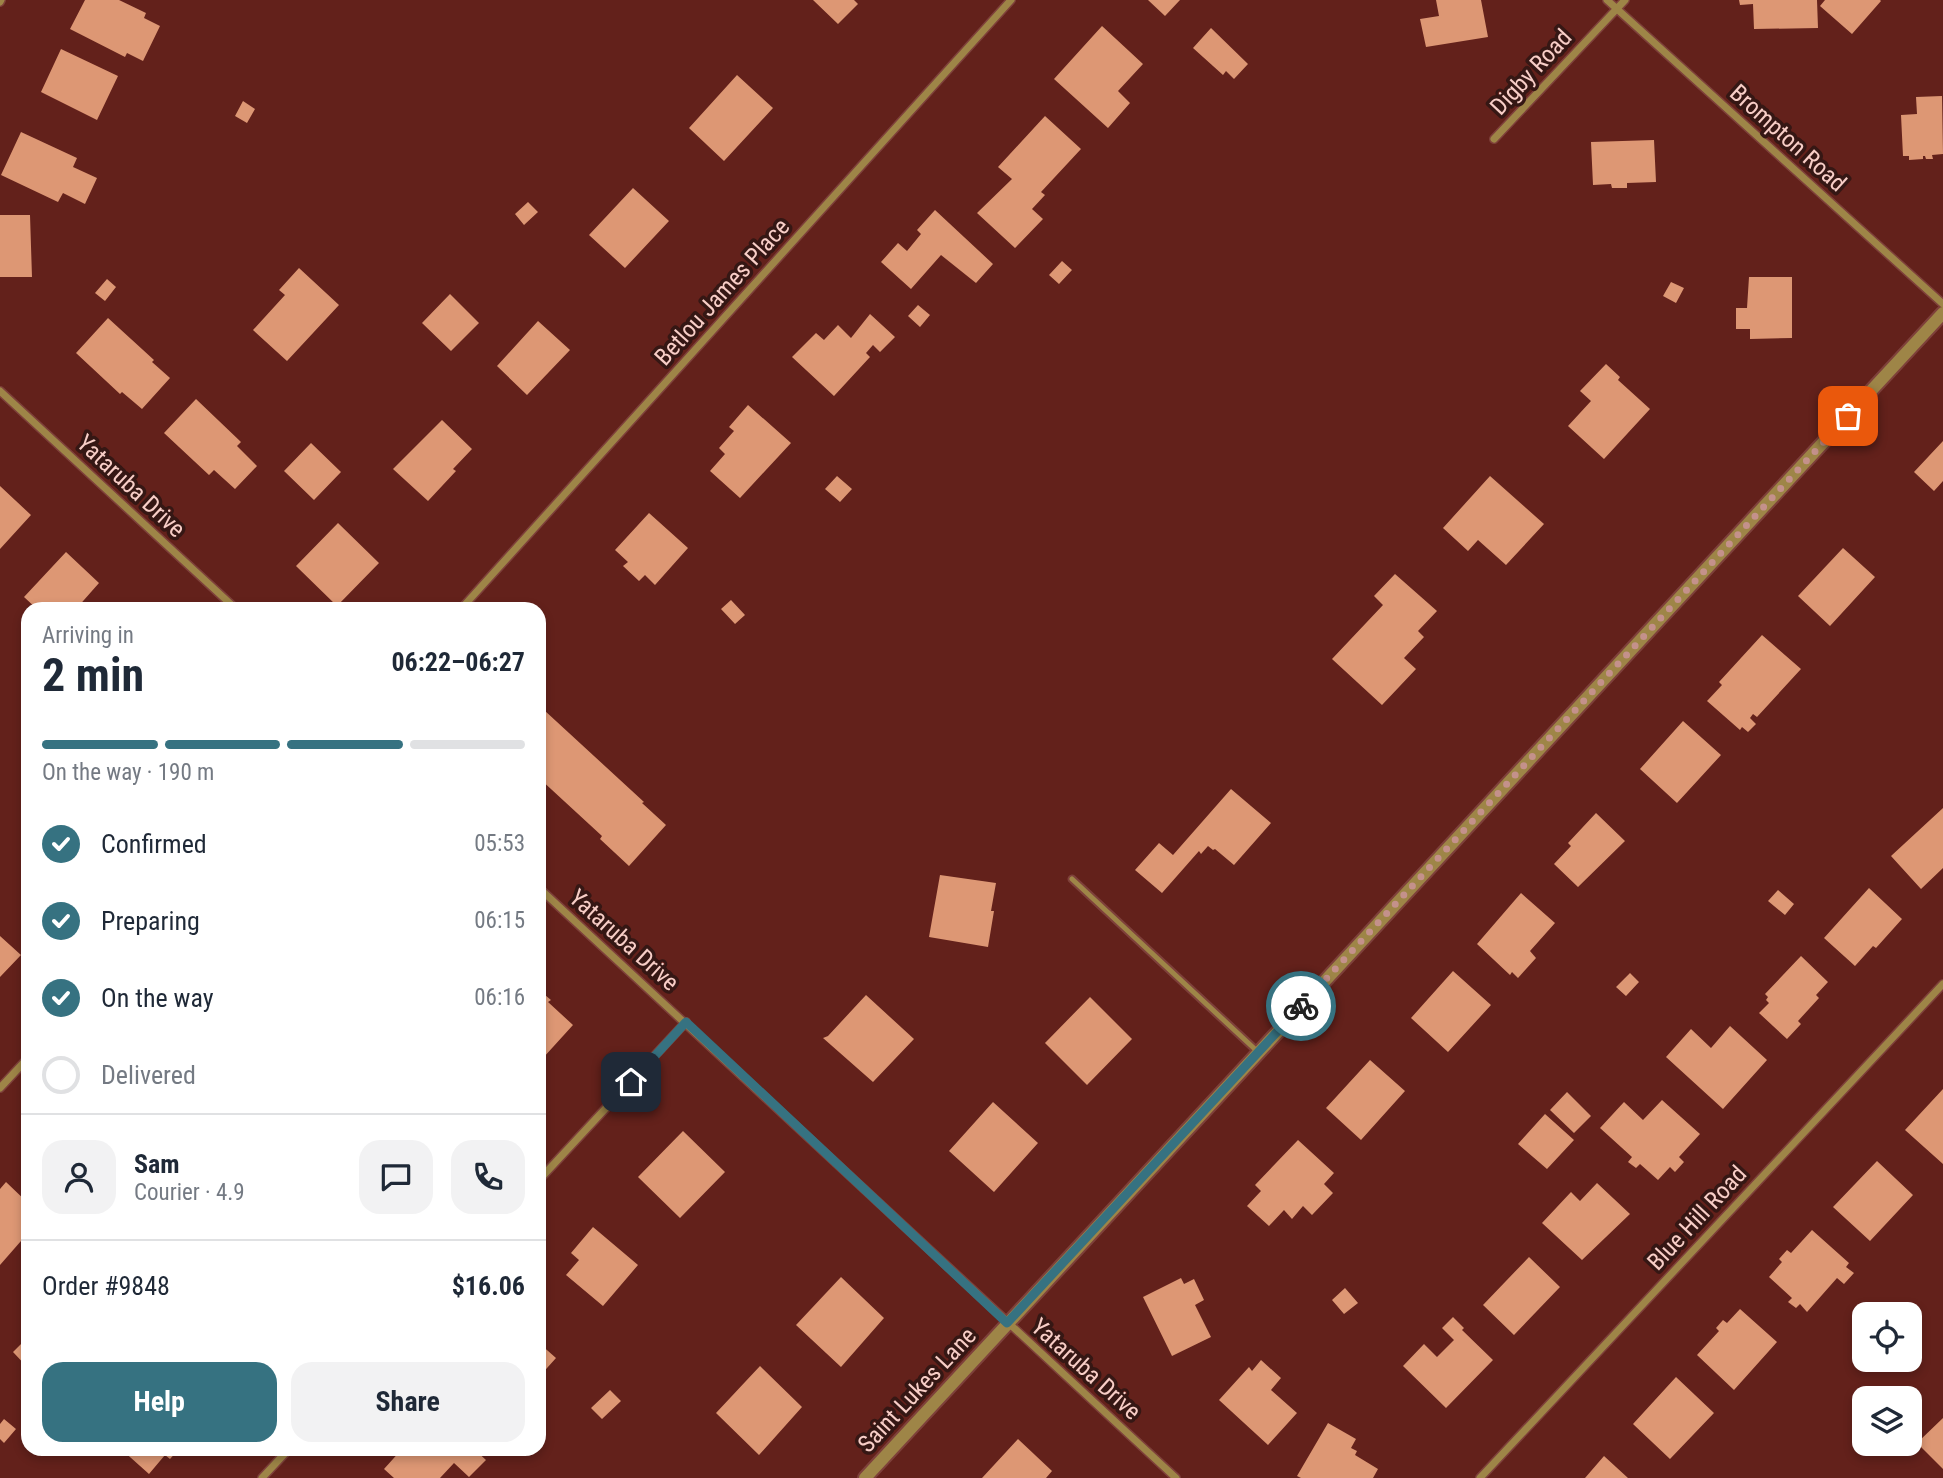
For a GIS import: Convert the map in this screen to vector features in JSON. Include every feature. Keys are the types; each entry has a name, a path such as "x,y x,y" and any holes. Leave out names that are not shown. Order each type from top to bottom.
{"street":[{"name":"Betlou James Place","path":"467,602 1011,0"},
{"name":"Brompton Road","path":"1608,0 1943,304"},
{"name":"Digby Road","path":"1494,139 1625,0"},
{"name":"Saint Lukes Lane","path":"865,1478 1943,313"},
{"name":"Yataruba Drive","path":"0,391 228,602"},
{"name":"Yataruba Drive","path":"546,894 1176,1478"},
{"name":"Blue Hill Road","path":"1480,1478 1943,984"},
{"path":"546,1172 686,1022"},
{"path":"0,1088 21,1066"},
{"path":"262,1478 282,1456"}],"lane":[{"path":"1072,879 1258,1052"}],"building":[{"path":"85,0 119,0 146,13 144,18 160,26 143,61 127,53 125,57 70,29"},
{"path":"813,0 854,0 858,4 838,24"},
{"path":"1148,0 1180,0 1165,16"},
{"path":"1436,0 1481,0 1488,37 1426,47 1420,19 1439,16"},
{"path":"1739,0 1817,0 1818,28 1754,29 1753,4 1740,5"},
{"path":"1825,0 1881,1 1852,34 1820,6"},
{"path":"1102,26 1143,64 1118,91 1130,103 1108,128 1054,79"},
{"path":"1211,28 1248,64 1234,79 1226,71 1223,75 1193,48"},
{"path":"61,49 118,76 97,120 41,92"},
{"path":"737,75 773,108 724,161 689,128"},
{"path":"1942,96 1943,154 1932,155 1933,159 1923,156 1923,159 1909,160 1909,156 1903,156 1901,115 1917,114 1916,97"},
{"path":"243,101 255,109 247,123 235,116"},
{"path":"1045,116 1081,149 1041,192 1045,195 1032,209 1043,219 1015,248 977,213 1012,179 998,167"},
{"path":"21,132 77,158 73,167 97,178 85,204 63,193 58,202 1,175"},
{"path":"1654,140 1656,182 1627,183 1627,188 1612,188 1611,184 1593,185 1591,142"},
{"path":"633,188 669,221 625,268 589,235"},
{"path":"528,202 538,212 524,225 515,214"},
{"path":"935,210 993,264 976,283 941,255 911,289 881,262 898,243 907,251 921,234 917,230"},
{"path":"0,215 30,215 32,277 0,277"},
{"path":"1062,261 1072,270 1059,284 1049,275"},
{"path":"299,268 339,305 287,361 253,330 285,295 279,290"},
{"path":"1749,277 1792,277 1792,338 1750,339 1750,329 1736,329 1736,308 1747,308"},
{"path":"107,279 116,287 105,301 95,293"},
{"path":"1671,282 1684,288 1676,303 1663,296"},
{"path":"450,294 479,323 451,351 422,323"},
{"path":"918,305 930,315 920,327 908,316"},
{"path":"870,314 895,337 880,352 873,345 866,353 870,357 834,396 792,357 816,333 824,340 838,325 851,338"},
{"path":"108,318 170,378 142,409 122,392 120,394 76,353"},
{"path":"538,321 570,350 527,395 497,366"},
{"path":"1606,364 1620,377 1618,380 1650,409 1604,459 1568,426 1591,401 1580,391"},
{"path":"196,399 241,442 237,446 257,466 235,489 214,470 209,475 164,433"},
{"path":"748,405 791,443 740,498 710,471 725,454 719,448 734,431 729,427"},
{"path":"442,420 472,449 428,501 393,469"},
{"path":"1943,441 1943,481 1934,491 1914,472"},
{"path":"311,443 341,472 314,500 284,471"},
{"path":"837,476 852,489 840,502 825,489"},
{"path":"1490,476 1544,524 1506,565 1478,540 1468,551 1443,528"},
{"path":"0,486 31,515 0,549"},
{"path":"649,513 688,548 655,585 645,575 639,581 623,566 628,562 615,550"},
{"path":"338,523 379,563 341,602 333,602 296,566"},
{"path":"1843,548 1875,577 1830,626 1798,596"},
{"path":"66,552 99,583 82,602 29,602 24,597"},
{"path":"1395,574 1437,611 1418,631 1424,637 1404,658 1416,669 1382,705 1332,659 1383,605 1374,596"},
{"path":"731,600 745,615 735,624 721,609"},
{"path":"1762,635 1801,669 1757,717 1753,714 1750,718 1756,724 1748,732 1742,727 1740,730 1707,701 1722,685 1719,682"},
{"path":"546,712 666,825 629,866 600,839 602,836 546,784"},
{"path":"1683,721 1721,755 1677,803 1640,769"},
{"path":"1231,789 1271,823 1234,865 1208,846 1201,854 1199,851 1162,893 1135,870 1159,843 1173,855"},
{"path":"1943,808 1943,868 1921,889 1891,856"},
{"path":"1596,813 1625,841 1578,887 1554,864 1571,846 1568,843"},
{"path":"940,875 996,883 988,947 929,937"},
{"path":"1869,888 1902,919 1876,948 1873,946 1855,966 1824,938"},
{"path":"1778,890 1794,904 1785,915 1768,901"},
{"path":"1521,893 1555,923 1530,951 1536,958 1518,978 1512,972 1510,975 1477,944"},
{"path":"0,936 21,955 0,977"},
{"path":"1801,956 1828,982 1816,995 1819,998 1798,1021 1801,1024 1787,1039 1759,1013 1769,1003 1765,994"},
{"path":"1453,971 1491,1005 1448,1052 1411,1018"},
{"path":"1630,973 1639,982 1626,996 1616,987"},
{"path":"866,995 914,1039 873,1082 823,1038 828,1036"},
{"path":"546,996 551,1000 548,1002 573,1025 546,1055"},
{"path":"1090,997 1132,1039 1087,1085 1045,1043"},
{"path":"1730,1026 1767,1060 1723,1109 1666,1057 1691,1029 1711,1048"},
{"path":"1370,1060 1405,1091 1361,1140 1326,1108"},
{"path":"1943,1089 1943,1164 1905,1130"},
{"path":"1567,1092 1591,1116 1574,1133 1550,1110"},
{"path":"1662,1100 1700,1134 1679,1157 1684,1162 1675,1172 1670,1167 1658,1180 1640,1164 1636,1168 1628,1162 1632,1157 1600,1128 1624,1102 1643,1120"},
{"path":"993,1102 1038,1143 994,1192 949,1151"},
{"path":"1545,1114 1574,1140 1547,1169 1518,1144"},
{"path":"683,1131 725,1172 680,1218 638,1177"},
{"path":"1298,1140 1334,1173 1324,1184 1333,1193 1312,1215 1303,1206 1292,1219 1284,1210 1269,1226 1247,1206 1261,1191 1255,1185"},
{"path":"1877,1161 1913,1195 1870,1241 1833,1207"},
{"path":"6,1182 21,1196 21,1241 0,1265 0,1189"},
{"path":"1597,1183 1630,1214 1582,1260 1542,1223 1571,1192 1580,1201"},
{"path":"593,1227 638,1265 603,1306 566,1275 579,1260 571,1253"},
{"path":"1812,1230 1849,1263 1846,1267 1854,1273 1844,1284 1837,1278 1807,1312 1800,1304 1796,1308 1788,1302 1792,1298 1769,1277 1782,1262 1779,1259 1787,1250 1791,1253"},
{"path":"1529,1257 1560,1287 1514,1335 1483,1305"},
{"path":"841,1277 884,1318 841,1367 796,1325"},
{"path":"1181,1278 1184,1284 1194,1279 1204,1300 1195,1305 1211,1337 1172,1356 1143,1297"},
{"path":"1345,1288 1358,1303 1344,1314 1332,1300"},
{"path":"1740,1309 1777,1342 1734,1390 1697,1355 1719,1331 1716,1328 1723,1320 1727,1323"},
{"path":"1453,1317 1464,1328 1462,1330 1493,1360 1446,1408 1403,1366 1424,1344 1437,1357 1454,1340 1442,1328"},
{"path":"21,1344 21,1361 13,1352"},
{"path":"546,1349 556,1358 546,1369"},
{"path":"1261,1360 1281,1378 1271,1390 1297,1413 1268,1445 1219,1400 1249,1367 1252,1371"},
{"path":"760,1366 802,1407 759,1455 716,1413"},
{"path":"1676,1377 1714,1413 1670,1459 1633,1424"},
{"path":"610,1390 621,1401 602,1419 591,1408"},
{"path":"1943,1418 1943,1469 1922,1448 1922,1438"},
{"path":"4,1419 16,1429 4,1443 0,1439 0,1424"},
{"path":"1328,1423 1356,1439 1351,1448 1357,1451 1355,1455 1378,1469 1373,1478 1297,1476"},
{"path":"1018,1439 1052,1471 1046,1478 982,1478"},
{"path":"129,1456 164,1456 149,1474"},
{"path":"396,1456 482,1456 486,1460 469,1477 454,1463 440,1478 394,1478 384,1469"},
{"path":"1604,1456 1628,1478 1585,1478"}],"way so far":[{"path":"1301,1006 1848,416"}],"route":[{"path":"631,1082 686,1022 1007,1323 1301,1006"}]}
